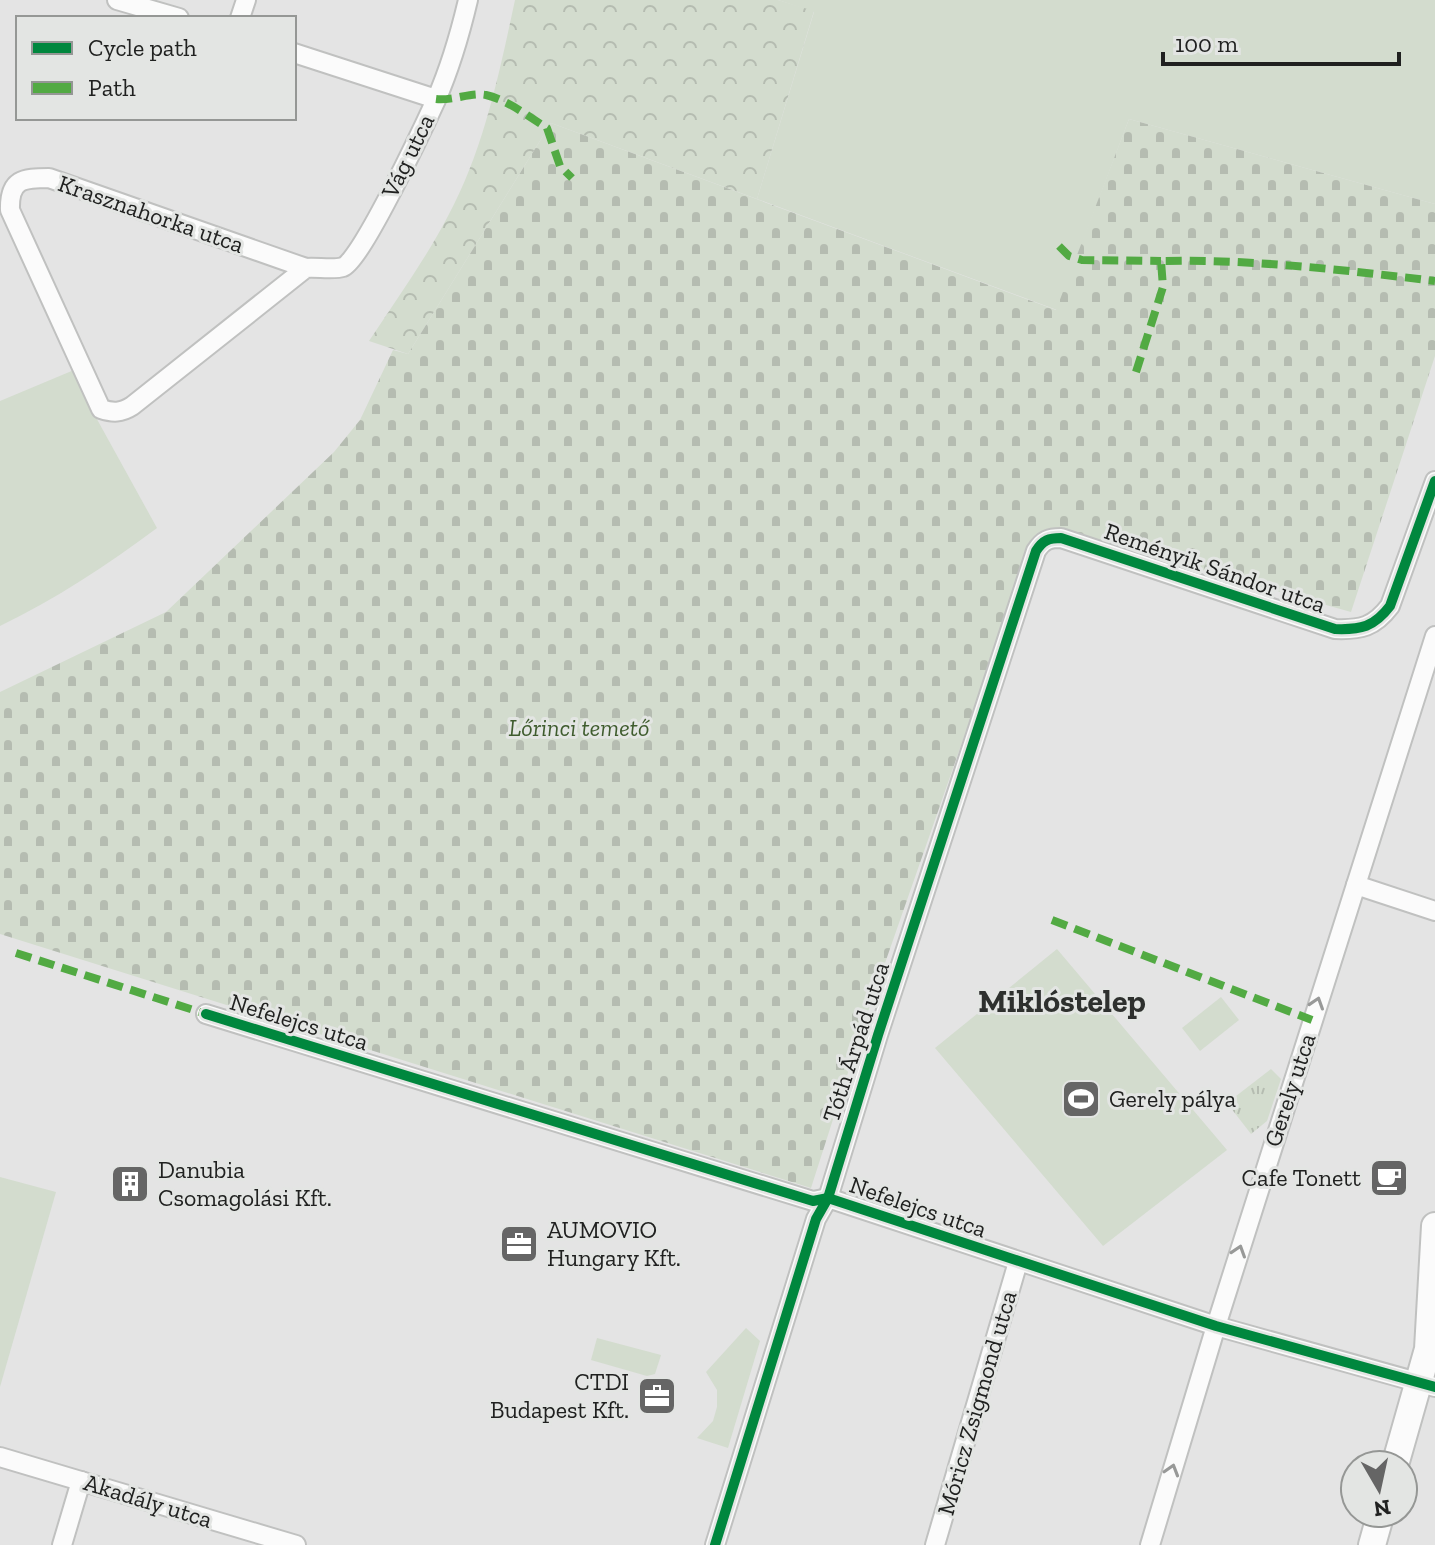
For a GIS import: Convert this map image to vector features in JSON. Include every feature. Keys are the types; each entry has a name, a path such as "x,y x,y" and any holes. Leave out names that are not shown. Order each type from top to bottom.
{"main road":[{"path":"1401,1449 1427,1386 1435,1227"}],"street":[{"path":"117,0 172,16"},
{"name":"Vág utca","path":"306,268 344,267 355,258 436,99 459,36 468,0"},
{"path":"296,54 436,99"},
{"name":"Krasznahorka utca","path":"27,178 49,178 306,268 132,406 123,411 110,412 101,409 10,210 9,195 16,185 27,178"},
{"name":"Reményik Sándor utca","path":"1036,551 1048,538 1061,538 1335,629 1361,628 1382,617 1390,606 1435,481"},
{"name":"Tóth Árpád utca","path":"715,1545 816,1219 828,1198 1036,551"},
{"name":"Gerely utca","path":"1150,1545 1356,885 1427,685 1435,636"},
{"path":"1356,885 1435,911"},
{"name":"Nefelejcs utca","path":"206,1014 813,1201 828,1198 1216,1326 1427,1386"},
{"name":"Móricz Zsigmond utca","path":"935,1545 1018,1262"},
{"name":"Akadály utca","path":"0,1457 288,1544"},
{"path":"62,1545 81,1481"}],"green space":[{"path":"515,0 778,0 814,11 757,199 551,123 408,354 369,341 430,248 461,191 489,111"},
{"path":"778,0 1435,0 1435,204 1129,119 1057,310 757,199 814,12"},
{"name":"Lőrinci temető","path":"1129,119 1435,204 1435,356 1351,612 1063,531 1032,542 862,1029 811,1188 0,934 0,692 166,612 334,452 360,420 393,350 408,354 551,123 1056,310"},
{"path":"74,370 93,412 157,528 81,581 0,626 0,401"},
{"name":"Gerely pálya","path":"1057,949 1227,1150 1103,1246 935,1048"},
{"path":"1221,997 1239,1020 1200,1051 1182,1028"},
{"path":"1271,1069 1281,1079 1267,1121 1251,1134 1227,1103"},
{"path":"0,1177 56,1192 0,1387"},
{"path":"746,1328 760,1341 728,1448 697,1438 713,1421 717,1407 717,1390 706,1372"},
{"path":"597,1338 661,1355 655,1374 647,1376 591,1360"}],"marked path":[{"path":"436,99 486,95 518,109 547,128 560,166 572,178"},
{"path":"1059,246 1069,256 1082,260 1161,261"},
{"path":"1136,372 1163,287 1161,261 1264,264 1435,281"},
{"path":"1052,920 1312,1020"},
{"path":"16,953 206,1014"}],"cycle path":[{"path":"715,1545 816,1219 828,1198 1036,551 1047,540 1061,538 1335,629 1360,628 1378,619 1390,606 1435,481"},
{"path":"206,1014 813,1201 828,1198 1216,1326 1435,1387"}],"place":[{"name":"Gerely pálya","path":"1081,1099"},
{"name":"Cafe Tonett","path":"1389,1178"},
{"name":"Danubia Csomagolási Kft.","path":"130,1184"},
{"name":"AUMOVIO Hungary Kft.","path":"519,1244"},
{"name":"CTDI Budapest Kft.","path":"657,1396"}],"district":[{"name":"Miklóstelep","path":"1062,1001"}]}
